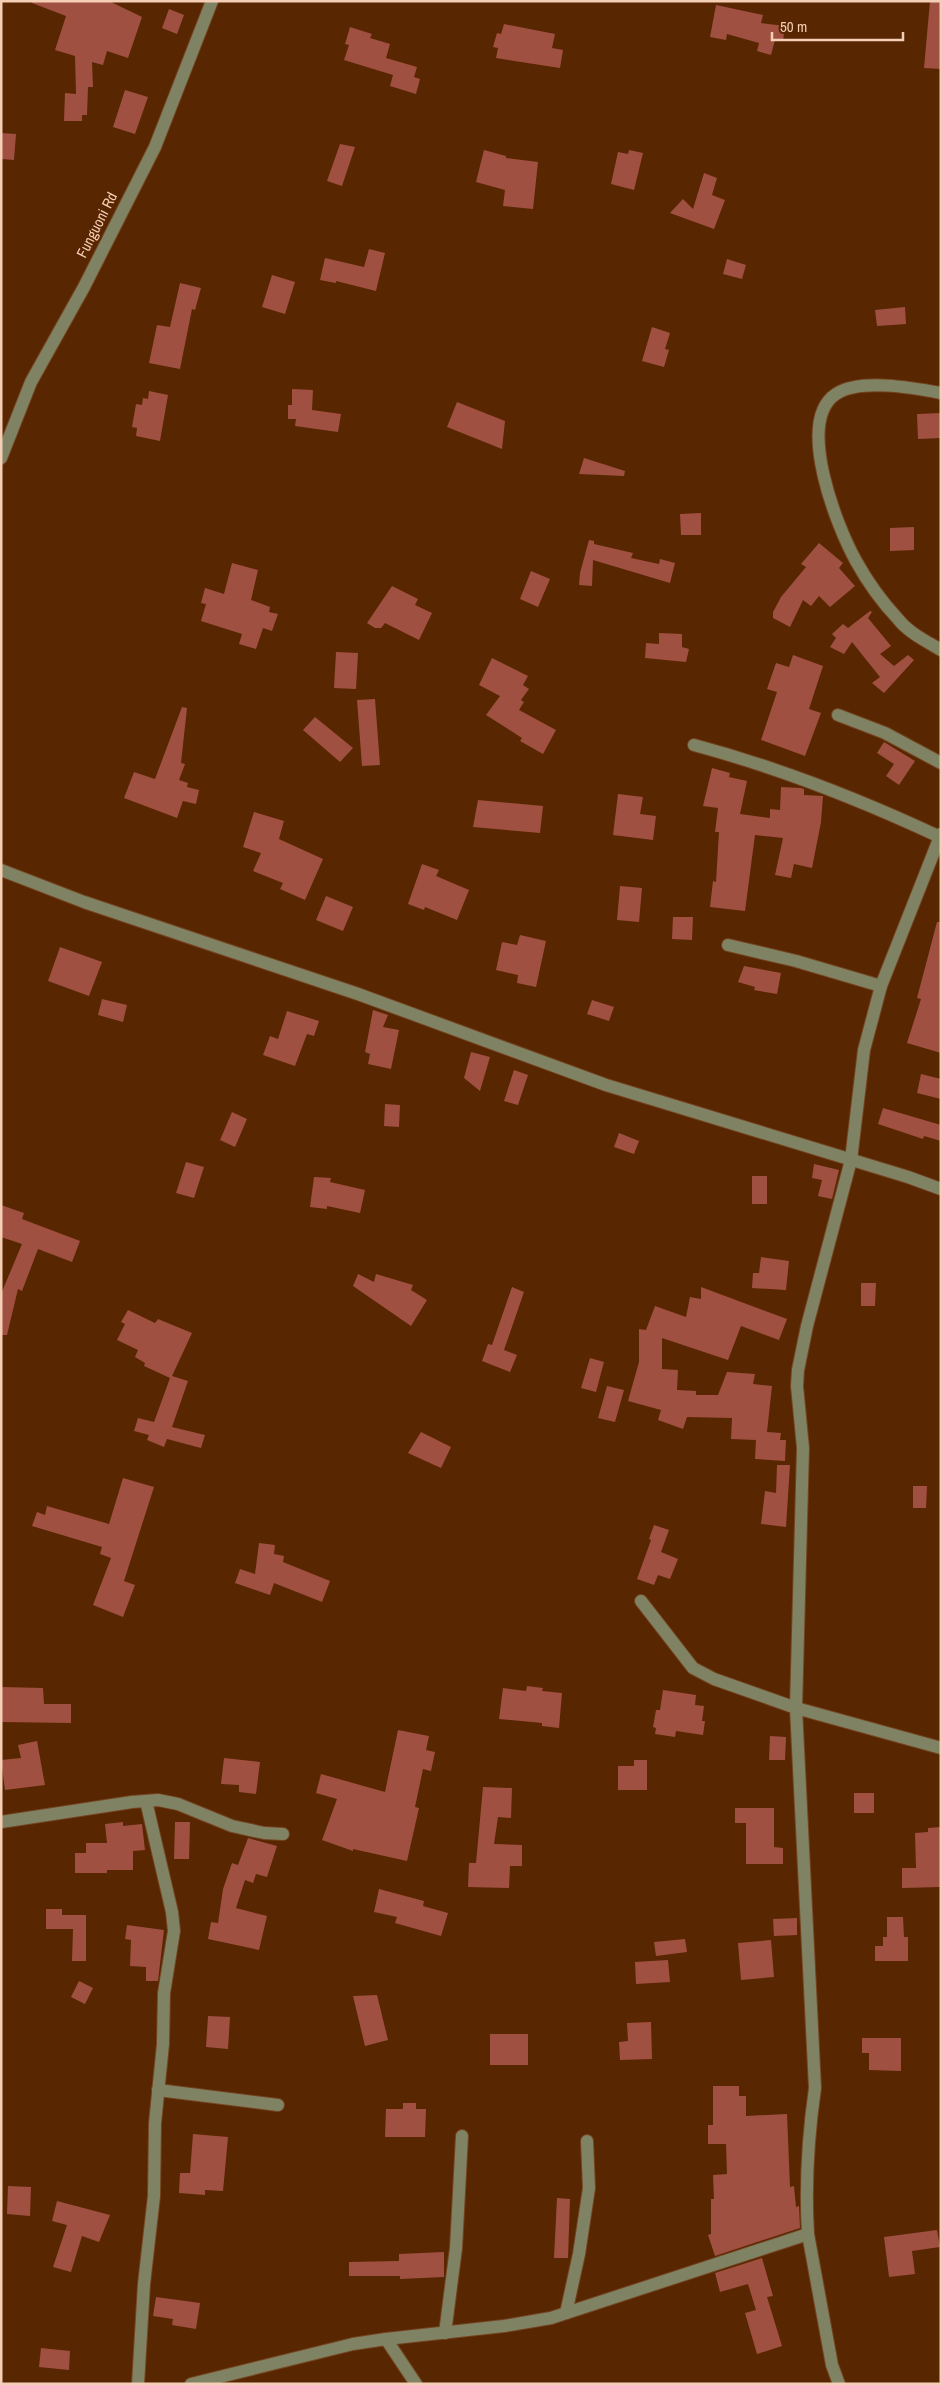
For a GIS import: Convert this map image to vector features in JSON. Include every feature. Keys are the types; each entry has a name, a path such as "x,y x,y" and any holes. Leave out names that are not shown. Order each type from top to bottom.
{"street":[{"name":"Funguoni Rd","path":"1,458 31,382 84,288 155,147 212,1"},
{"path":"941,393 881,386 851,387 835,394 827,404 819,421 818,440 824,479 846,542 856,562 899,621 917,636 941,650"},
{"path":"838,715 885,733 941,763"},
{"path":"694,745 749,760 811,781 940,835 881,986 864,1050 851,1160 807,1326 798,1370 797,1386 803,1448 796,1708 815,2088 809,2133 805,2192 808,2234 832,2365 839,2384"},
{"path":"1,870 84,902 358,994 606,1085 941,1189"},
{"path":"728,945 796,961 881,986"},
{"path":"641,1601 693,1668 714,1679 796,1708 941,1748"},
{"path":"1,1822 158,1800 178,1804 232,1826 264,1833 283,1834"},
{"path":"138,2384 144,2284 154,2196 158,2090 163,2044 164,1993 174,1931 172,1912 146,1801"},
{"path":"158,2090 278,2104"},
{"path":"445,2332 456,2248 459,2162 462,2136"},
{"path":"566,2313 580,2254 589,2188 587,2141"},
{"path":"191,2384 353,2344 504,2326 551,2318 808,2234"},
{"path":"386,2339 416,2384"}],"building":[{"path":"32,1 109,1 142,17 128,58 107,51 103,65 92,62 93,87 88,87 87,115 82,115 82,121 64,121 65,93 76,94 75,56 55,50 66,16 32,3"},
{"path":"930,1 941,1 941,69 924,68"},
{"path":"716,5 763,15 761,23 785,26 783,41 775,40 771,55 757,51 759,43 727,34 726,40 710,37"},
{"path":"169,9 184,15 177,34 162,28"},
{"path":"504,24 555,34 552,48 563,50 560,68 496,58 498,48 493,47 497,33 501,34"},
{"path":"350,27 372,34 370,38 390,44 386,58 417,67 414,77 420,79 416,94 390,86 393,75 344,60 349,45 345,44"},
{"path":"125,90 148,97 135,134 113,127"},
{"path":"1,133 16,134 14,160 1,159"},
{"path":"340,144 355,147 342,186 327,181"},
{"path":"484,150 506,156 506,158 538,162 533,209 503,206 505,190 476,182"},
{"path":"629,150 643,153 634,190 611,184 618,152 628,154"},
{"path":"704,173 717,178 712,195 725,200 714,229 670,213 683,199 693,209"},
{"path":"369,249 385,253 376,291 336,281 336,283 320,280 325,258 364,267"},
{"path":"727,259 746,265 742,279 723,274"},
{"path":"272,275 295,282 285,314 262,307"},
{"path":"180,283 201,288 195,310 192,309 180,369 149,363 157,325 170,327"},
{"path":"905,307 906,324 877,326 875,310"},
{"path":"652,327 670,333 665,349 669,350 664,367 642,361"},
{"path":"292,389 313,390 312,410 341,414 338,432 295,426 296,419 288,419 288,405 292,405"},
{"path":"149,391 168,395 160,441 136,436 137,428 132,427 136,404 142,405 143,398 148,399"},
{"path":"457,402 505,421 502,449 447,427"},
{"path":"941,413 941,438 918,439 917,414"},
{"path":"584,458 625,471 624,476 579,474"},
{"path":"701,513 701,535 681,535 680,514"},
{"path":"914,527 914,550 890,551 890,528"},
{"path":"589,540 594,541 594,544 633,553 631,558 659,564 660,559 675,563 670,583 593,560 592,586 579,585 580,573"},
{"path":"819,543 843,563 839,568 855,586 830,607 819,596 811,606 803,600 790,627 773,618 773,612 781,597 806,567 801,564"},
{"path":"232,563 258,570 251,600 270,607 269,612 278,614 272,631 263,628 256,649 239,644 242,634 201,621 206,604 201,603 205,588 224,594"},
{"path":"531,571 550,579 538,607 520,599"},
{"path":"392,586 418,599 415,605 432,613 419,640 385,623 381,628 375,628 367,623"},
{"path":"870,611 872,612 868,618 891,646 880,654 894,666 908,655 914,660 884,693 872,683 880,677 852,642 844,654 830,647 836,638 832,634 843,624 848,628"},
{"path":"659,633 682,634 682,647 689,649 686,662 645,658 646,643 659,644"},
{"path":"336,652 358,653 356,689 334,688"},
{"path":"793,655 823,666 809,709 821,713 805,756 761,740 777,692 767,689 776,663 789,667"},
{"path":"492,658 528,676 523,685 529,689 521,700 524,702 519,710 556,730 543,754 520,741 522,738 486,715 500,696 479,685"},
{"path":"375,699 380,765 362,766 357,700"},
{"path":"182,707 187,708 181,763 185,764 179,780 188,783 187,787 199,790 196,804 183,801 177,818 124,798 134,772 155,779"},
{"path":"315,717 353,748 340,762 303,730"},
{"path":"884,742 915,761 899,785 886,776 894,764 877,753"},
{"path":"712,768 730,773 729,777 747,781 740,814 770,818 770,809 780,810 781,787 801,788 804,789 804,795 823,796 821,822 812,868 794,864 791,878 775,875 783,838 755,835 745,911 710,907 713,881 716,882 719,832 715,832 718,808 703,806"},
{"path":"618,794 643,797 640,814 656,816 653,840 613,835"},
{"path":"478,800 543,806 540,833 473,827"},
{"path":"254,812 284,821 279,839 323,859 305,900 280,889 283,883 253,871 261,853 243,847"},
{"path":"422,864 439,870 436,876 469,890 457,920 425,907 424,910 408,904"},
{"path":"620,886 642,888 639,922 617,920"},
{"path":"326,896 353,907 343,931 316,920"},
{"path":"673,917 693,917 692,940 672,939"},
{"path":"937,922 941,922 941,1053 907,1043 921,999 917,998"},
{"path":"520,935 546,941 536,987 517,983 518,975 496,970 502,942 517,945"},
{"path":"60,947 102,962 89,996 48,981"},
{"path":"744,966 781,973 777,994 754,990 755,987 738,982"},
{"path":"102,999 127,1005 123,1022 98,1015"},
{"path":"592,1000 614,1007 609,1021 587,1014"},
{"path":"373,1010 388,1015 383,1027 399,1030 391,1069 368,1064 370,1054 365,1052"},
{"path":"287,1011 319,1021 314,1036 307,1034 295,1066 263,1055 270,1036 278,1039"},
{"path":"471,1052 490,1057 480,1091 464,1078"},
{"path":"514,1070 528,1075 518,1105 504,1101"},
{"path":"921,1074 941,1079 941,1099 917,1093"},
{"path":"385,1104 400,1105 399,1127 384,1126"},
{"path":"883,1108 941,1125 941,1141 924,1136 923,1139 878,1124"},
{"path":"232,1112 247,1119 235,1147 220,1140"},
{"path":"619,1133 639,1141 634,1154 614,1147"},
{"path":"186,1162 204,1167 194,1198 176,1193"},
{"path":"814,1164 839,1170 832,1199 818,1196 822,1180 812,1178"},
{"path":"752,1176 767,1176 767,1204 752,1204"},
{"path":"314,1177 331,1178 330,1182 365,1190 360,1213 327,1206 327,1209 310,1207"},
{"path":"1,1205 24,1213 22,1219 80,1241 72,1262 38,1249 22,1291 18,1289 7,1335 1,1335 1,1294 22,1244 1,1237"},
{"path":"761,1257 789,1261 786,1290 752,1288 753,1273 759,1273"},
{"path":"358,1274 374,1282 376,1274 413,1285 411,1290 427,1300 411,1326 353,1286"},
{"path":"861,1283 876,1283 875,1306 861,1306"},
{"path":"512,1287 524,1292 504,1350 517,1355 510,1372 482,1361 488,1344 492,1345"},
{"path":"701,1287 787,1319 779,1340 741,1326 728,1360 662,1338 662,1369 678,1370 677,1390 696,1391 696,1395 718,1395 727,1372 755,1374 753,1384 772,1386 767,1432 781,1433 780,1440 786,1440 785,1461 755,1459 756,1440 731,1439 732,1418 687,1417 683,1429 658,1420 661,1410 628,1401 639,1362 639,1329 646,1330 655,1306 686,1317 690,1297 701,1299"},
{"path":"128,1310 155,1323 158,1319 192,1333 172,1376 188,1381 172,1427 205,1435 201,1448 167,1439 164,1447 147,1440 149,1435 134,1431 138,1418 154,1422 170,1378 144,1366 145,1363 135,1357 138,1350 117,1340 125,1324 121,1322"},
{"path":"590,1358 604,1362 596,1392 581,1388"},
{"path":"607,1386 624,1390 615,1422 598,1418"},
{"path":"421,1432 451,1447 441,1468 408,1453"},
{"path":"777,1465 790,1465 786,1527 761,1524 765,1491 776,1493"},
{"path":"123,1478 154,1487 124,1581 135,1585 123,1617 93,1605 111,1558 100,1554 102,1547 32,1526 37,1512 45,1515 47,1506 109,1524"},
{"path":"913,1486 927,1486 926,1508 913,1508"},
{"path":"654,1525 669,1530 661,1552 678,1559 670,1579 658,1575 654,1585 637,1579 651,1540 649,1539"},
{"path":"259,1543 275,1545 274,1554 284,1556 283,1562 330,1581 322,1602 274,1583 270,1595 235,1583 240,1569 255,1574"},
{"path":"527,1686 543,1688 542,1691 562,1693 559,1728 542,1726 542,1723 499,1719 503,1688 526,1691"},
{"path":"1,1687 43,1688 44,1704 71,1704 71,1723 1,1722"},
{"path":"663,1690 696,1695 695,1705 704,1706 702,1721 705,1721 703,1735 676,1731 675,1737 655,1734 656,1728 653,1727 656,1710 660,1710"},
{"path":"398,1730 429,1736 426,1750 435,1752 431,1771 423,1769 415,1807 419,1808 407,1861 353,1849 353,1851 322,1840 337,1799 316,1793 321,1774 385,1792"},
{"path":"770,1736 786,1737 785,1760 769,1760"},
{"path":"37,1741 45,1785 5,1790 1,1760 21,1758 18,1745"},
{"path":"224,1758 260,1762 256,1794 239,1792 239,1785 221,1784"},
{"path":"634,1760 647,1760 647,1790 618,1790 618,1766 634,1766"},
{"path":"483,1787 512,1788 511,1818 498,1817 494,1844 522,1845 522,1866 510,1866 509,1888 468,1887 469,1863 476,1863"},
{"path":"854,1793 874,1793 874,1813 854,1813"},
{"path":"735,1808 774,1808 774,1847 783,1848 783,1864 746,1864 746,1823 735,1823"},
{"path":"123,1822 123,1826 142,1824 145,1850 133,1851 133,1870 107,1870 107,1873 75,1873 75,1853 86,1853 86,1843 107,1843 105,1824"},
{"path":"175,1822 190,1822 189,1859 174,1859"},
{"path":"941,1827 941,1887 902,1888 902,1868 916,1868 915,1833 928,1832 928,1828"},
{"path":"248,1838 277,1846 267,1877 256,1874 253,1883 245,1880 236,1908 267,1916 259,1950 208,1939 211,1922 218,1923 223,1889 232,1863 238,1865"},
{"path":"379,1889 424,1901 423,1906 448,1913 441,1936 395,1923 397,1917 374,1912"},
{"path":"46,1909 62,1909 62,1915 86,1915 86,1961 72,1961 73,1929 46,1929"},
{"path":"887,1917 903,1917 904,1937 908,1937 908,1961 875,1961 875,1946 883,1946 883,1937 887,1937"},
{"path":"797,1918 797,1935 774,1936 773,1919"},
{"path":"127,1925 164,1930 158,1981 146,1981 146,1967 130,1966 131,1940 125,1939"},
{"path":"685,1939 687,1952 656,1956 654,1942"},
{"path":"771,1940 774,1977 741,1980 738,1943"},
{"path":"668,1960 670,1982 636,1984 635,1962"},
{"path":"79,1981 93,1988 85,2004 71,1997"},
{"path":"377,1995 388,2040 365,2046 353,1996"},
{"path":"208,2016 230,2017 228,2049 206,2047"},
{"path":"651,2022 652,2059 620,2060 619,2042 628,2041 627,2023"},
{"path":"490,2034 528,2034 528,2065 490,2065"},
{"path":"862,2038 901,2038 901,2071 869,2070 869,2053 862,2053"},
{"path":"713,2086 739,2086 739,2096 746,2096 746,2116 787,2114 790,2187 794,2186 796,2207 799,2206 800,2228 715,2256 708,2235 711,2234 711,2199 714,2199 713,2175 727,2174 726,2144 708,2144 708,2125 713,2125"},
{"path":"403,2103 416,2103 416,2109 426,2109 425,2137 385,2137 386,2109 403,2109"},
{"path":"193,2134 228,2137 223,2191 205,2190 205,2195 179,2193 180,2173 190,2173"},
{"path":"8,2186 31,2187 30,2216 7,2214"},
{"path":"557,2198 570,2199 568,2258 554,2258"},
{"path":"57,2201 110,2215 99,2242 82,2236 71,2272 53,2267 67,2225 52,2221"},
{"path":"937,2230 940,2247 912,2251 915,2274 889,2277 884,2237"},
{"path":"444,2252 444,2277 400,2279 400,2276 349,2276 349,2262 399,2261 399,2254"},
{"path":"762,2258 773,2296 767,2297 782,2346 757,2354 745,2313 756,2310 748,2284 720,2292 715,2273"},
{"path":"156,2297 200,2303 196,2329 172,2325 173,2319 153,2316"},
{"path":"41,2348 70,2351 69,2370 39,2367"}]}
